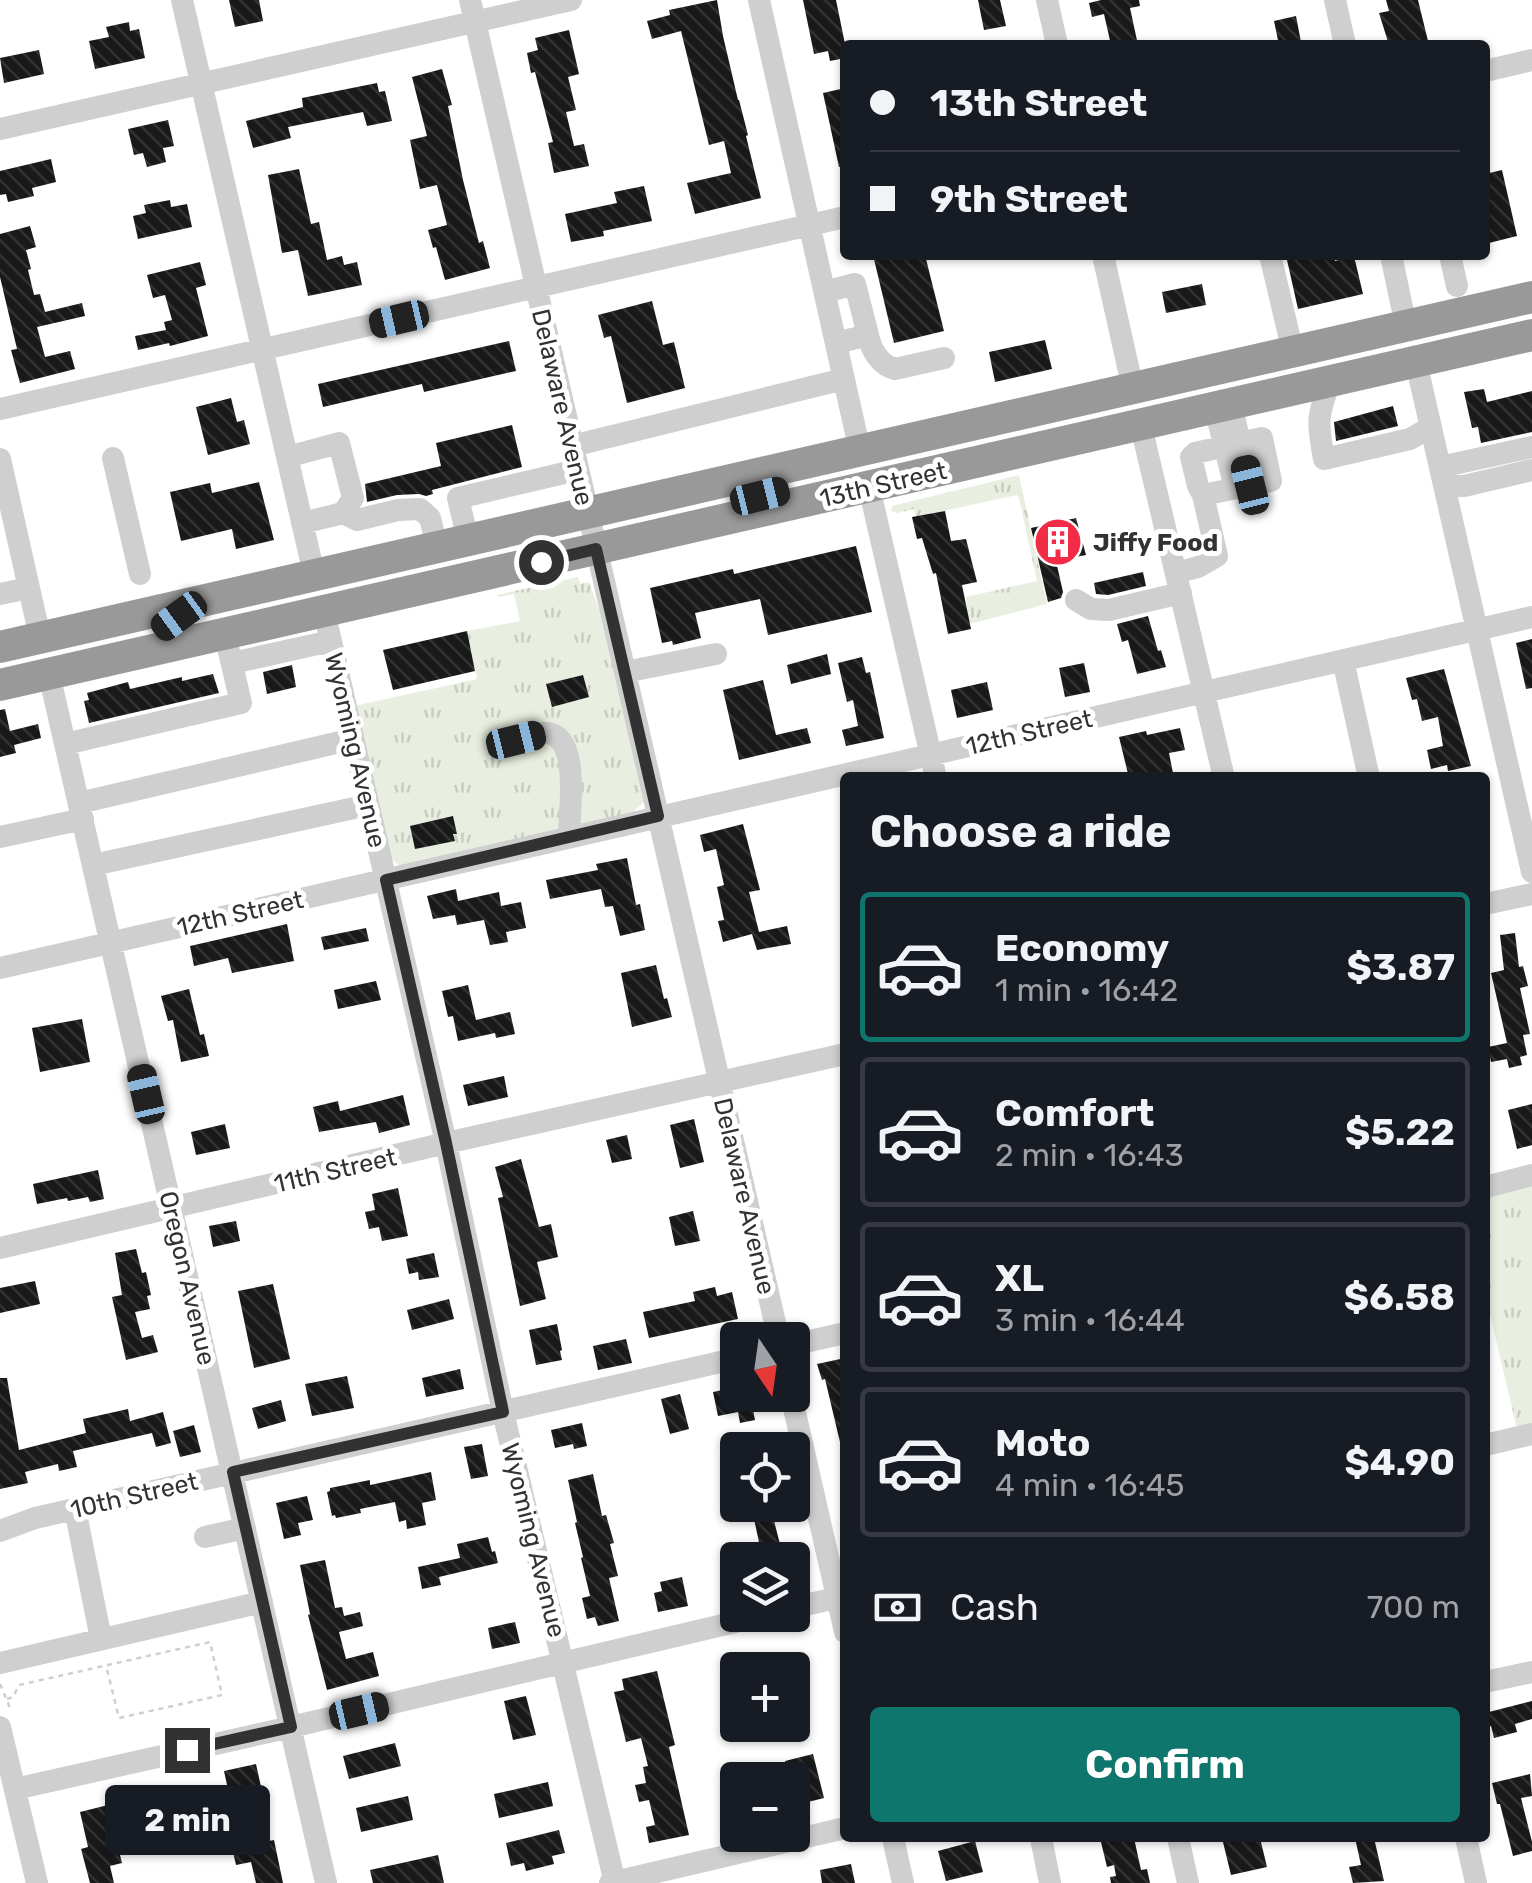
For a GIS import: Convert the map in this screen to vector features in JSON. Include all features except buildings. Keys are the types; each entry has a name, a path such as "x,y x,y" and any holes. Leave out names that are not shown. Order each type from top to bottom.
{"highway":[{"name":"13th Street","path":"0,646 1532,297"},
{"path":"1418,371 1423,346 1432,340 1522,318 1532,310"},
{"path":"1236,403 1299,373 1380,355 1399,340 1406,326"},
{"name":"13th Street","path":"0,686 49,674 228,649 327,626 596,549 1330,382 1418,371 1480,357 1532,335"},
{"path":"1141,426 1147,410 1157,401 1248,381 1283,354"},
{"path":"996,457 1026,435 1113,416 1133,389"},
{"path":"869,488 876,471 885,464 982,442 1025,413"},
{"path":"741,516 760,496 840,476 860,450"},
{"path":"327,626 332,595 343,587 432,566 453,543"},
{"path":"228,649 241,615 299,600 314,574"},
{"path":"49,674 55,658 68,650 159,630 199,601"},
{"path":"0,670 23,664 35,653 40,637"}],"street":[{"path":"182,0 314,574"},
{"path":"0,129 201,85 472,11 571,0"},
{"path":"759,0 860,450"},
{"path":"1046,0 1055,40"},
{"path":"1335,0 1344,40"},
{"name":"Delaware Avenue","path":"472,11 775,1322"},
{"path":"1490,69 1532,60"},
{"path":"0,409 840,218"},
{"path":"1104,260 1133,389"},
{"path":"1271,260 1283,354"},
{"path":"1391,260 1406,326"},
{"path":"1451,260 1457,286"},
{"path":"824,292 855,284 870,347 895,369 944,358"},
{"path":"836,343 868,335"},
{"path":"1418,371 1532,872"},
{"path":"572,446 844,380"},
{"path":"1330,382 1319,411 1324,458 1410,439 1431,428"},
{"path":"1236,403 1232,444 1242,487"},
{"path":"1141,426 1223,772"},
{"path":"1076,600 1091,608 1109,610 1179,583 1218,556 1198,483 1191,457 1262,438 1271,480 1242,487 1198,483 1156,486"},
{"path":"287,457 339,444 352,498 342,514"},
{"path":"1442,477 1532,448"},
{"path":"112,458 140,574"},
{"path":"0,459 40,637"},
{"path":"453,543 458,498 578,470"},
{"path":"1442,477 1464,486 1532,470"},
{"path":"869,488 933,766"},
{"path":"302,522 342,514 357,520 420,509 453,543"},
{"path":"0,594 29,588"},
{"name":"12th Street","path":"900,772 1204,691 1532,617"},
{"name":"Wyoming Avenue","path":"327,626 613,1883"},
{"path":"66,744 241,703 228,649"},
{"path":"625,672 716,654"},
{"path":"1344,660 1368,772"},
{"name":"Oregon Avenue","path":"49,674 326,1883"},
{"path":"516,740 547,732 560,739 566,748 570,756 569,836"},
{"path":"0,837 81,811 353,739"},
{"name":"12th Street","path":"0,968 658,816 840,783"},
{"path":"93,865 368,805"},
{"path":"1490,903 1532,894"},
{"name":"11th Street","path":"0,1248 840,1055"},
{"path":"1490,1185 1532,1176"},
{"path":"810,1341 840,1334"},
{"name":"10th Street","path":"0,1532 35,1518 720,1362"},
{"path":"795,1412 840,1593"},
{"path":"1490,1444 1532,1434"},
{"path":"75,1509 102,1639"},
{"path":"205,1537 246,1528"},
{"path":"810,1604 840,1597"},
{"path":"0,1662 262,1602"},
{"path":"14,1789 720,1626"},
{"path":"1490,1681 1532,1672"},
{"path":"0,1727 37,1883"},
{"path":"613,1883 840,1829"},
{"path":"894,1842 903,1883"},
{"path":"1042,1842 1050,1883"},
{"path":"1179,1842 1188,1883"},
{"path":"1467,1842 1476,1883"}],"path":[{"path":"7,1699 13,1697 20,1685 210,1642 222,1694 119,1718 106,1666"}],"green space":[{"path":"1019,475 1047,604 969,624 966,597 1037,581 1019,498 1017,495 916,517 914,509 897,513 891,511 892,506"},
{"path":"578,577 580,584 589,582 602,618 644,802 631,814 401,866 390,859 354,706 477,679 467,631 520,621 514,594 497,595"},
{"path":"1532,1186 1532,1426 1517,1429 1490,1314 1490,1196"}],"place":[{"name":"Jiffy Food","path":"1058,542"}],"route":[{"path":"187,1750 291,1727 233,1472 503,1412 386,880 658,816 596,549 541,562"}]}
